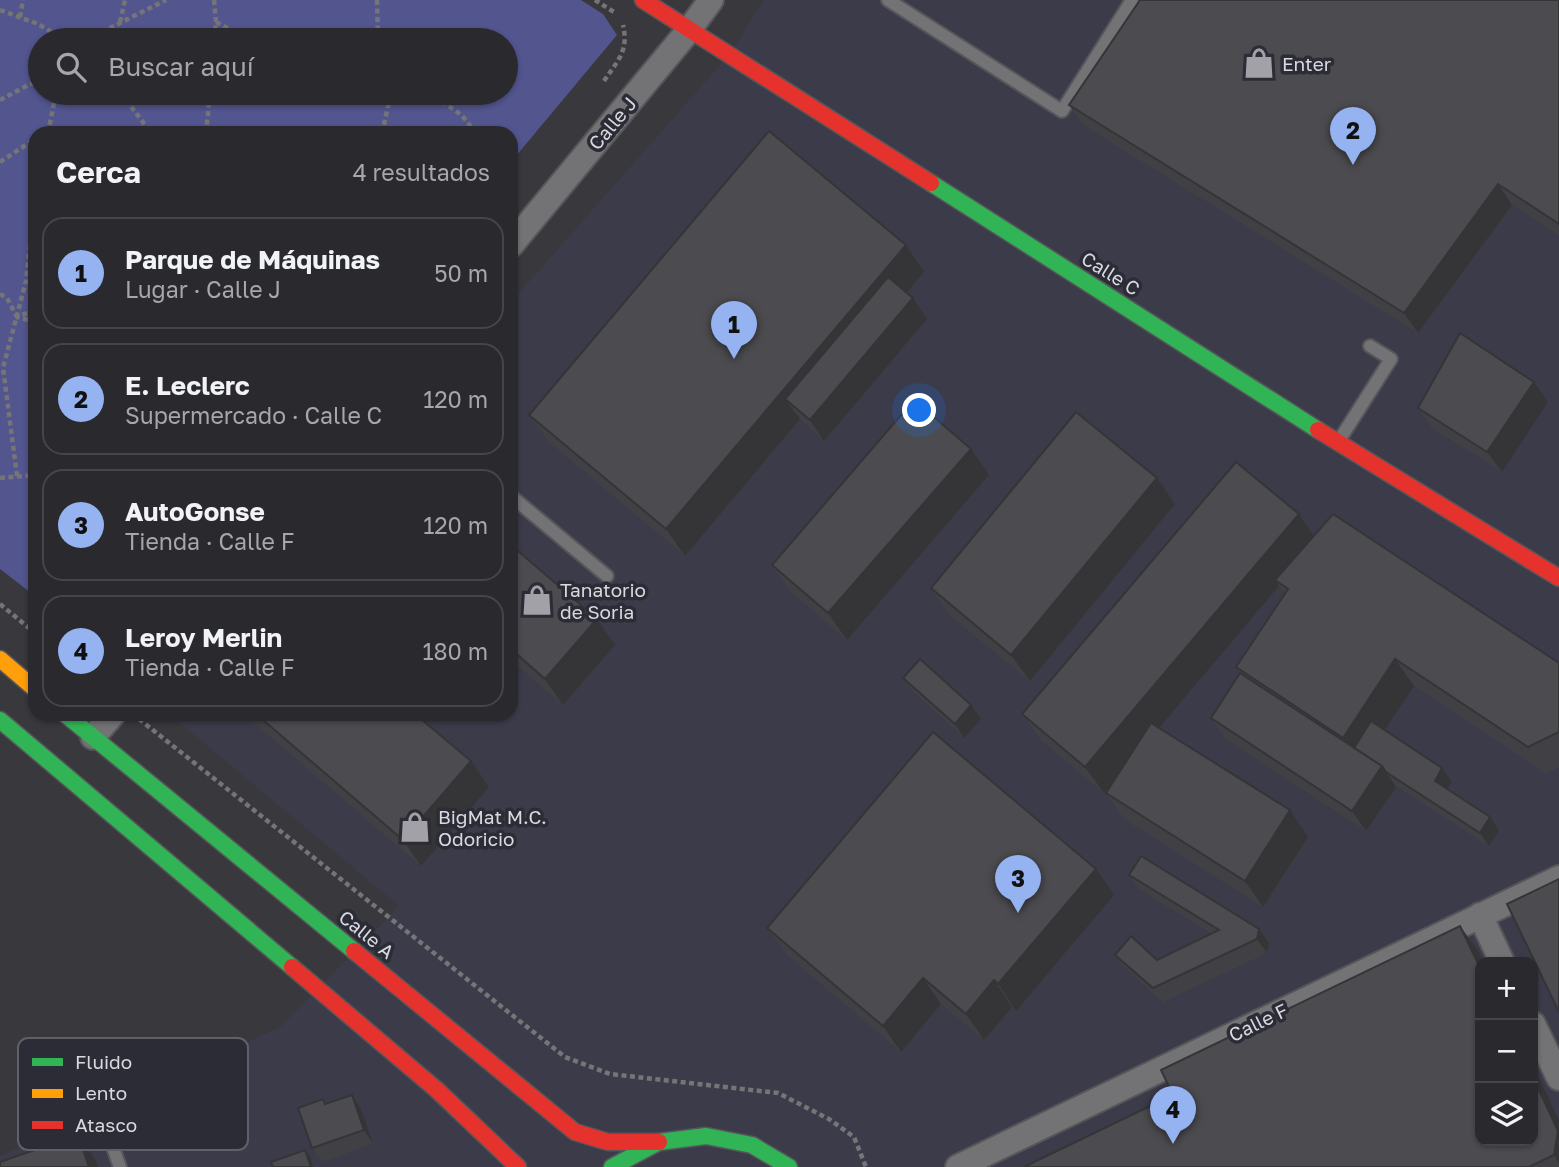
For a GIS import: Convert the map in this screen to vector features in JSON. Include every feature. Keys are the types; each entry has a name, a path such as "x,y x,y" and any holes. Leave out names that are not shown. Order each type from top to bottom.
{"street":[{"name":"Calle C","path":"643,0 1338,442 1559,578"},
{"name":"Calle J","path":"518,237 711,0"},
{"path":"0,659 28,682"},
{"path":"0,720 437,1090 519,1167"},
{"name":"Calle A","path":"74,721 575,1132 608,1142 659,1142"},
{"path":"93,737 107,721"},
{"name":"Calle F","path":"958,1167 1559,878"},
{"path":"1480,915 1500,957"},
{"path":"1538,1034 1559,1078"},
{"path":"612,1167 659,1142 706,1136 752,1145 789,1167"}],"lane":[{"path":"888,0 1062,111 1132,0"},
{"path":"1338,442 1391,359 1370,346"},
{"path":"518,502 607,576"},
{"path":"114,1150 120,1167"}],"path":[{"path":"20,17 23,0"},
{"path":"120,22 125,0"},
{"path":"109,28 166,0"},
{"path":"214,0 215,28"},
{"path":"377,0 378,28"},
{"path":"595,0 615,13 623,25 626,40 624,51 604,81"},
{"path":"0,10 45,28"},
{"path":"216,22 227,28"},
{"path":"0,100 28,85"},
{"path":"49,126 53,105"},
{"path":"130,105 146,126"},
{"path":"207,126 209,105"},
{"path":"384,126 388,105"},
{"path":"445,105 465,118 471,126"},
{"path":"0,162 28,144"},
{"path":"17,476 1,369 17,317 28,263"},
{"path":"0,294 7,298 17,317 28,320"},
{"path":"17,317 28,313"},
{"path":"0,478 28,475"},
{"path":"0,604 28,627"},
{"path":"141,721 565,1056 610,1074 778,1093 829,1119 854,1137 866,1167"}],"shaded area":[{"path":"0,0 581,0 603,14 617,35 518,154 518,126 28,126 28,591 0,569"},
{"path":"764,0 1559,0 1559,1167 0,1167 0,1156 18,1148 18,1150 248,1150 248,1042 280,1027 399,906 177,721 518,721 518,294 728,56"}],"building":[{"path":"1140,0 1559,0 1559,224 1498,184 1404,313 1069,105"},
{"path":"769,131 906,245 666,529 529,415"},
{"path":"888,277 913,298 810,420 785,399"},
{"path":"1460,333 1534,382 1487,452 1418,408"},
{"path":"914,400 971,449 828,613 772,565"},
{"path":"1076,412 1157,478 1011,655 931,588"},
{"path":"1236,462 1299,514 1085,767 1022,714"},
{"path":"1333,514 1559,663 1559,732 1528,747 1395,659 1343,738 1236,667 1288,589 1275,580"},
{"path":"518,551 597,619 545,679 518,655"},
{"path":"920,659 971,705 955,724 903,678"},
{"path":"1240,673 1382,766 1352,811 1211,718"},
{"name":"BigMat M.C. Odoricio","path":"264,721 423,721 471,761 403,840"},
{"path":"1371,721 1442,768 1435,781 1490,817 1480,833 1354,748"},
{"path":"1151,723 1290,810 1245,881 1106,793"},
{"path":"933,732 1096,869 998,984 994,980 966,1014 923,978 883,1026 767,928"},
{"path":"1141,856 1259,929 1257,939 1153,988 1115,955 1131,936 1157,960 1219,930 1129,875"},
{"path":"1559,879 1559,1012 1538,968 1538,957 1533,957 1507,904"},
{"path":"1460,926 1475,958 1475,1146 1538,1146 1538,1088 1558,1131 1554,1155 1529,1167 1024,1167 1173,1095 1161,1070"},
{"path":"352,1095 364,1130 312,1148 298,1108 323,1099 325,1104"},
{"path":"35,1150 83,1150 89,1167 0,1167 0,1162"},
{"path":"305,1150 311,1167 273,1167 271,1162"}],"traffic: fast":[{"path":"931,183 1318,430"},
{"path":"0,720 292,967"},
{"path":"74,721 354,951"},
{"path":"612,1167 659,1142 706,1136 752,1145 789,1167"}],"traffic: slow":[{"path":"0,659 28,683"}],"traffic: jam":[{"path":"643,0 931,183"},
{"path":"1318,430 1559,578"},
{"path":"354,951 575,1132 608,1142 659,1142"},
{"path":"292,967 437,1090 518,1167"}],"place":[{"name":"Enter","path":"1259,63"},
{"name":"E. Leclerc","path":"1353,165"},
{"name":"Parque de Máquinas","path":"734,359"},
{"name":"Tanatorio de Soria","path":"537,600"},
{"name":"BigMat M.C. Odoricio","path":"415,827"},
{"name":"AutoGonse","path":"1018,913"},
{"name":"Leroy Merlin","path":"1173,1144"}]}
